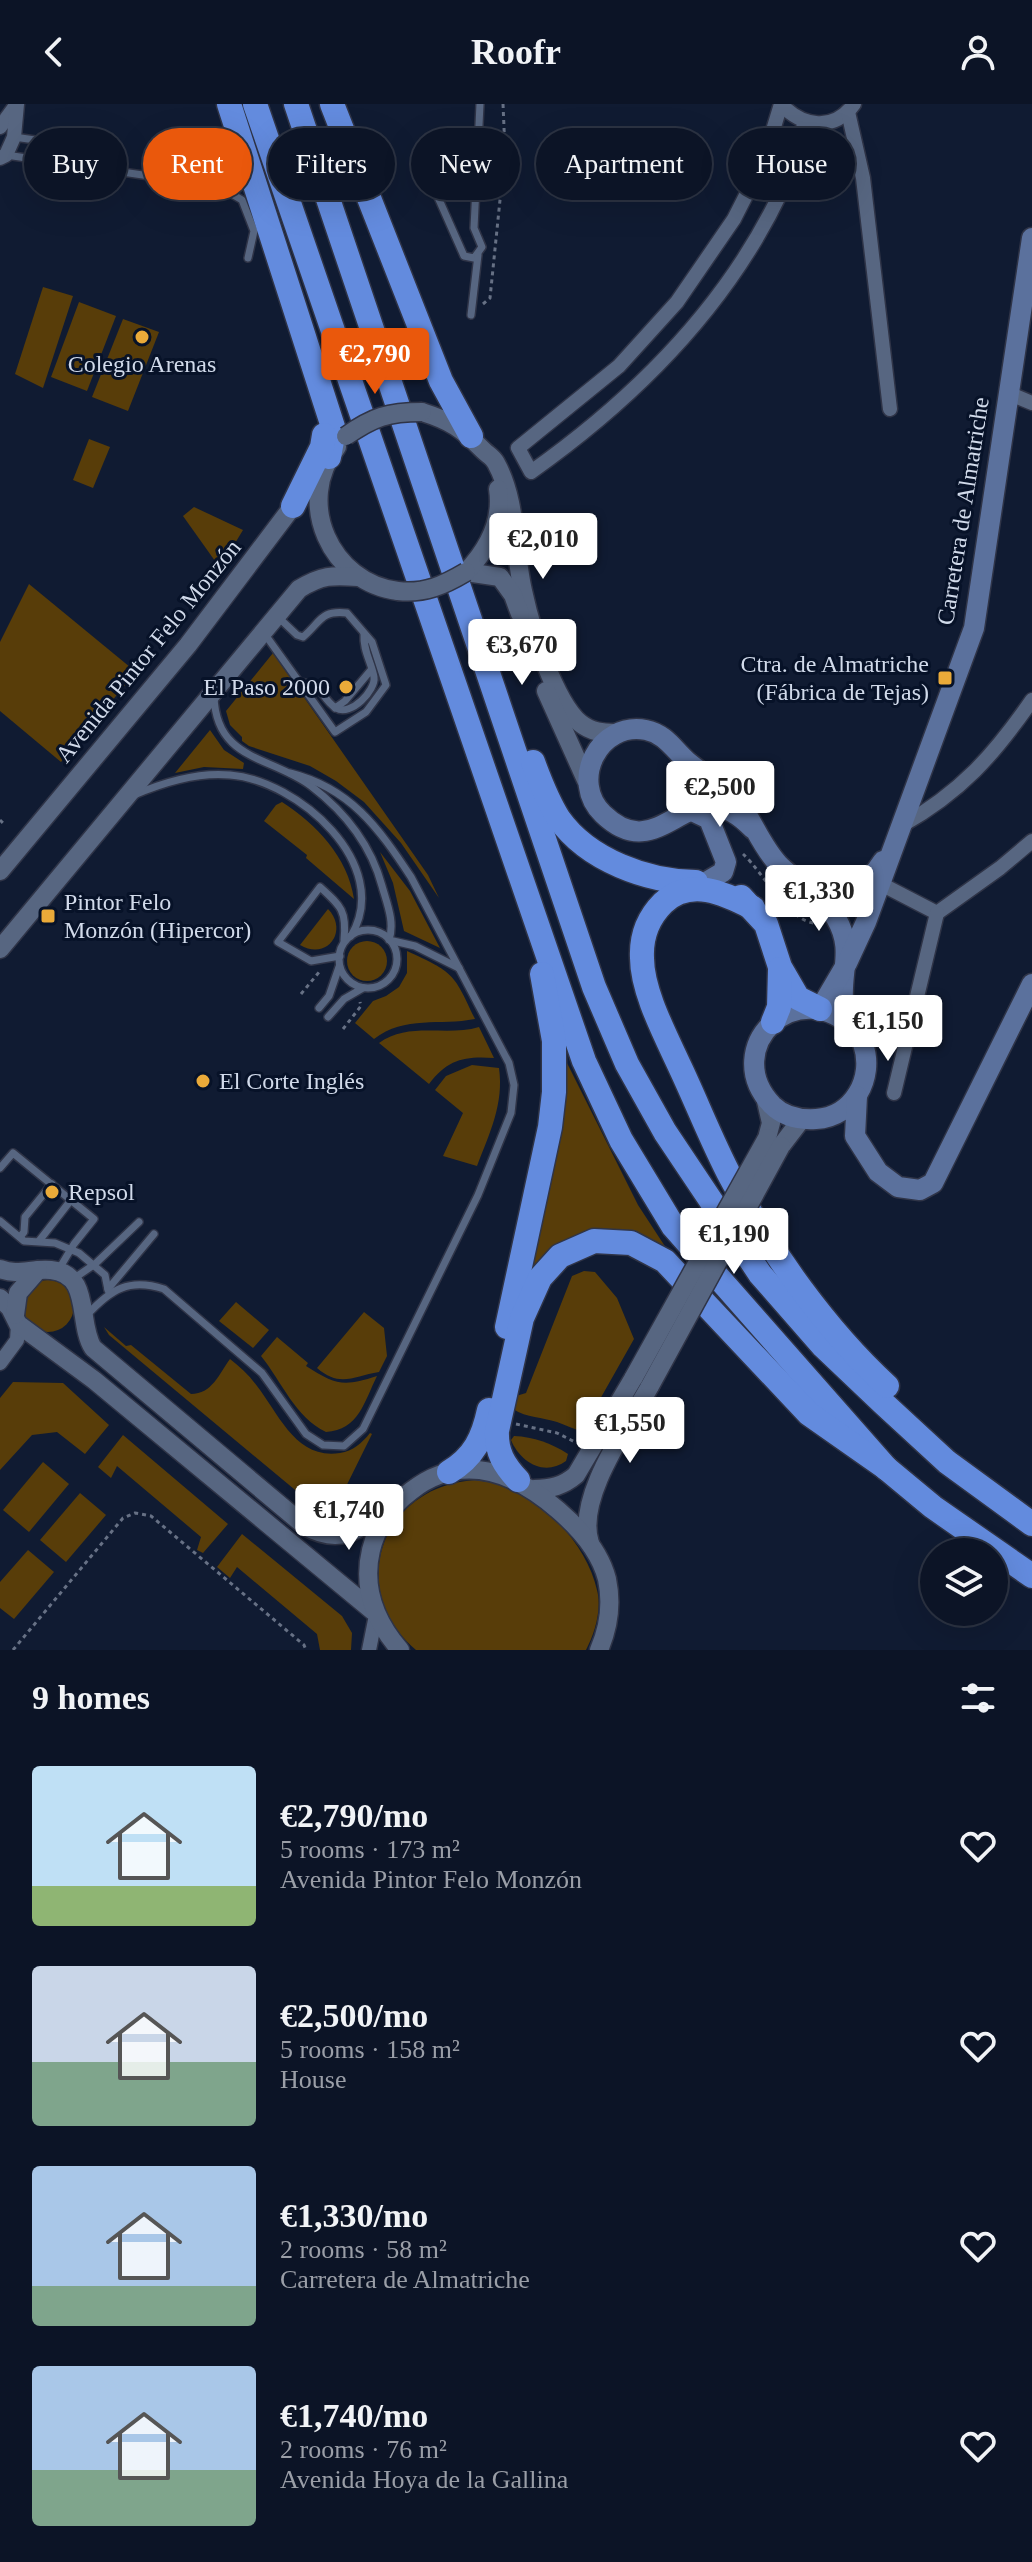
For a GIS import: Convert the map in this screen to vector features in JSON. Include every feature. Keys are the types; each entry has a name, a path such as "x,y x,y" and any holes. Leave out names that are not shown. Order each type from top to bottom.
{"highway":[{"path":"229,104 334,430 329,457"},
{"path":"255,104 584,1061 621,1140 673,1226 886,1468"},
{"path":"296,104 594,987 627,1064 665,1132 760,1274 823,1346 947,1462 1032,1524"},
{"path":"332,104 441,381 477,442"},
{"path":"293,506 322,447 328,409"},
{"path":"444,545 481,615 541,783 560,820 592,851 623,867 674,882 706,882 725,886 753,908 766,924 780,967 798,998 820,1009"},
{"path":"449,1472 476,1449 483,1434 550,1127 554,1092 554,1041 540,966 485,776"},
{"path":"753,908 734,898 699,888 678,892 651,918 642,940 641,962 647,986 731,1178 823,1318 882,1381 953,1448 1032,1510"},
{"path":"773,1022 779,1007 780,967"},
{"path":"526,1485 503,1463 497,1448 498,1421 522,1318 540,1278 560,1256 594,1241 631,1243 665,1261 809,1414 1032,1576"}],"main road":[{"name":"Carretera de Almatriche","path":"847,963 881,884 974,628 1032,238"},
{"path":"753,829 731,809 703,805 657,830 636,831 616,825 591,798 586,780 599,747 615,733 646,730 662,736 688,762 726,788 742,807 769,854 788,874 827,903 844,932 847,963 843,1004 866,1055 867,1068 857,1096 855,1136 878,1172 898,1187 920,1190 933,1183 1032,984"},
{"path":"690,810 709,819 726,862 723,872 706,882"},
{"path":"812,891 849,890 873,877 897,834"},
{"path":"820,1009 847,963"},
{"path":"855,1136 774,1107 765,1097 755,1076 755,1056 757,1046 773,1022 800,1009 820,1009 846,1020 857,1032"},
{"path":"806,1120 826,1119 837,1114 857,1096"}],"street":[{"path":"0,127 17,104"},
{"path":"3,157 17,104"},
{"path":"781,104 791,115 805,122 821,124 835,121 851,108 863,178 890,409"},
{"path":"781,104 764,160 734,219 677,302 619,366 518,448 531,472 582,436 676,347 734,275 782,190 805,122"},
{"path":"1008,393 1032,403"},
{"path":"477,442 495,474 500,500 496,528 473,570 441,586 413,592 384,589 358,577 338,559 324,536 318,509 320,482 329,457 346,436 368,420 395,412 422,412 448,420 477,442 495,460 508,493 524,595 551,677 565,705 581,724 599,733 615,733"},
{"name":"Avenida Pintor Felo Monzón","path":"0,871 188,645 329,457"},
{"path":"473,570 500,577 513,595 549,701 570,740 586,780"},
{"path":"0,949 299,589 317,578 333,575 358,577"},
{"path":"897,834 966,781 1009,733 1032,700"},
{"path":"894,1093 937,913 1032,841"},
{"path":"881,884 937,913"},
{"path":"765,1097 774,1142"},
{"path":"599,1650 610,1611 606,1576 586,1531 586,1517 594,1489 642,1381 774,1142 806,1120"},
{"path":"0,1269 19,1274 38,1270 65,1275 81,1295 87,1338 93,1348 305,1526 325,1535 356,1532 417,1486 449,1472 489,1471 526,1485 551,1489 567,1482 584,1465 591,1450 642,1381"},
{"path":"0,1363 17,1340 18,1293 38,1270"},
{"path":"0,1298 16,1320 94,1380 375,1614 400,1650"},
{"path":"526,1485 572,1522 591,1546"},
{"path":"369,1650 374,1635 375,1614 368,1587 370,1554 378,1530 394,1503"}],"lane":[{"path":"439,200 464,256 474,258 482,247 474,228 480,104"},
{"path":"3,157 218,186 242,200 254,231 248,258"},
{"path":"471,315 478,253"},
{"path":"263,632 335,732 366,712 386,685 372,642 347,613 323,615 303,637 277,616"},
{"path":"299,682 316,685 335,708 345,701 371,670 363,647 364,634"},
{"path":"100,1301 125,1286 148,1284 164,1289 262,1373 306,1434 323,1445 344,1446 363,1429 478,1195 511,1113 514,1085 509,1063 411,877 353,803 316,780 247,755 227,738 215,712 214,691"},
{"path":"290,773 310,785 356,830 380,877 391,920 389,940 395,951 395,970 383,984 364,988 344,999 328,1017"},
{"path":"124,799 146,790 205,776 228,775 250,778 279,789 312,810 351,857 360,880 363,904 358,924 348,938 340,960 335,983 319,1008"},
{"path":"340,960 311,961 278,942 320,887 341,906 348,938"},
{"path":"348,938 357,932 371,931 389,940 415,946 461,969"},
{"path":"340,960 348,980 364,988"},
{"path":"0,1168 13,1153 94,1219 71,1249 65,1275"},
{"path":"20,1237 24,1232 25,1217 52,1184"},
{"path":"39,1241 71,1200"},
{"path":"0,1221 24,1241 39,1241 71,1249 95,1264 105,1275 108,1290"},
{"path":"65,1275 95,1264 139,1222"},
{"path":"83,1320 154,1234"},
{"path":"179,1317 186,1308"}],"path":[{"path":"471,315 490,298 505,151 503,104"},
{"path":"301,994 321,970"},
{"path":"343,1029 361,1006"},
{"path":"498,1421 557,1433 591,1450"},
{"path":"13,1650 123,1518 135,1513 151,1516 304,1645 306,1650"}],"shaded area":[{"path":"43,287 73,296 43,388 15,374"},
{"path":"79,302 116,316 87,391 51,377"},
{"path":"123,319 159,332 128,411 92,397"},
{"path":"89,439 110,447 93,488 73,480"},
{"path":"194,507 243,530 220,568 183,516"},
{"path":"29,584 136,672 61,762 0,711 0,642"},
{"path":"273,653 428,875 439,898 401,843 364,802 310,766 249,746 230,725 226,711"},
{"path":"210,730 224,750 244,763 243,769 204,767 175,773"},
{"path":"282,802 318,831 338,856 351,884 354,899 306,858 307,855 264,821"},
{"path":"380,852 410,891 440,948 404,931 393,883"},
{"path":"328,909 336,926 332,941 319,949 300,945"},
{"path":"367,941 381,947 387,961 381,975 367,981 353,975 347,961 353,947"},
{"path":"407,951 450,976 475,1019 410,1024 374,1039 355,1023 373,1001 399,987 407,973"},
{"path":"479,1027 494,1058 474,1058 450,1064 429,1084 379,1043 391,1036 415,1031 454,1031"},
{"path":"561,1051 638,1205 670,1254 609,1230 529,1283"},
{"path":"472,1065 499,1068 500,1081 495,1118 477,1166 443,1156 463,1113 435,1090 446,1076"},
{"path":"584,1271 595,1272 617,1298 634,1339 582,1431 513,1409 516,1396 526,1393 572,1276"},
{"path":"48,1280 66,1288 74,1306 66,1324 48,1332 30,1324 22,1306 30,1288"},
{"path":"236,1302 269,1330 253,1348 219,1321"},
{"path":"364,1312 384,1328 387,1356 379,1372 347,1379 325,1374 317,1368"},
{"path":"104,1327 191,1394 210,1387 230,1359 254,1382 290,1433 312,1449 325,1453 345,1452 372,1434 330,1519 109,1335"},
{"path":"277,1337 308,1363 306,1366 325,1377 348,1383 377,1376 364,1405 346,1426 326,1432 306,1417 290,1398 261,1356"},
{"path":"13,1382 63,1383 109,1425 85,1454 57,1432 32,1435 0,1470 0,1398"},
{"path":"123,1435 228,1524 203,1553 197,1550 201,1537 117,1466 111,1478 98,1467"},
{"path":"514,1436 535,1439 555,1447 568,1454 566,1461 549,1468 534,1465 515,1448 511,1440"},
{"path":"43,1462 69,1484 29,1532 3,1510"},
{"path":"475,1480 507,1487 530,1499 556,1520 577,1546 592,1575 599,1605 597,1621 586,1650 416,1650 394,1625 382,1598 379,1571 384,1544 396,1520 416,1500 443,1486"},
{"path":"80,1493 106,1515 66,1562 40,1540"},
{"path":"242,1534 342,1616 352,1633 351,1650 320,1650 317,1634 237,1567 230,1578 217,1567"},
{"path":"28,1550 54,1572 14,1619 0,1608 0,1582"}],"place":[{"name":"Colegio Arenas","path":"142,337"},
{"name":"Ctra. de Almatriche (Fábrica de Tejas)","path":"945,678"},
{"name":"El Paso 2000","path":"346,687"},
{"name":"Pintor Felo Monzón (Hipercor)","path":"48,916"},
{"name":"El Corte Inglés","path":"203,1081"},
{"name":"Repsol","path":"52,1192"}]}
